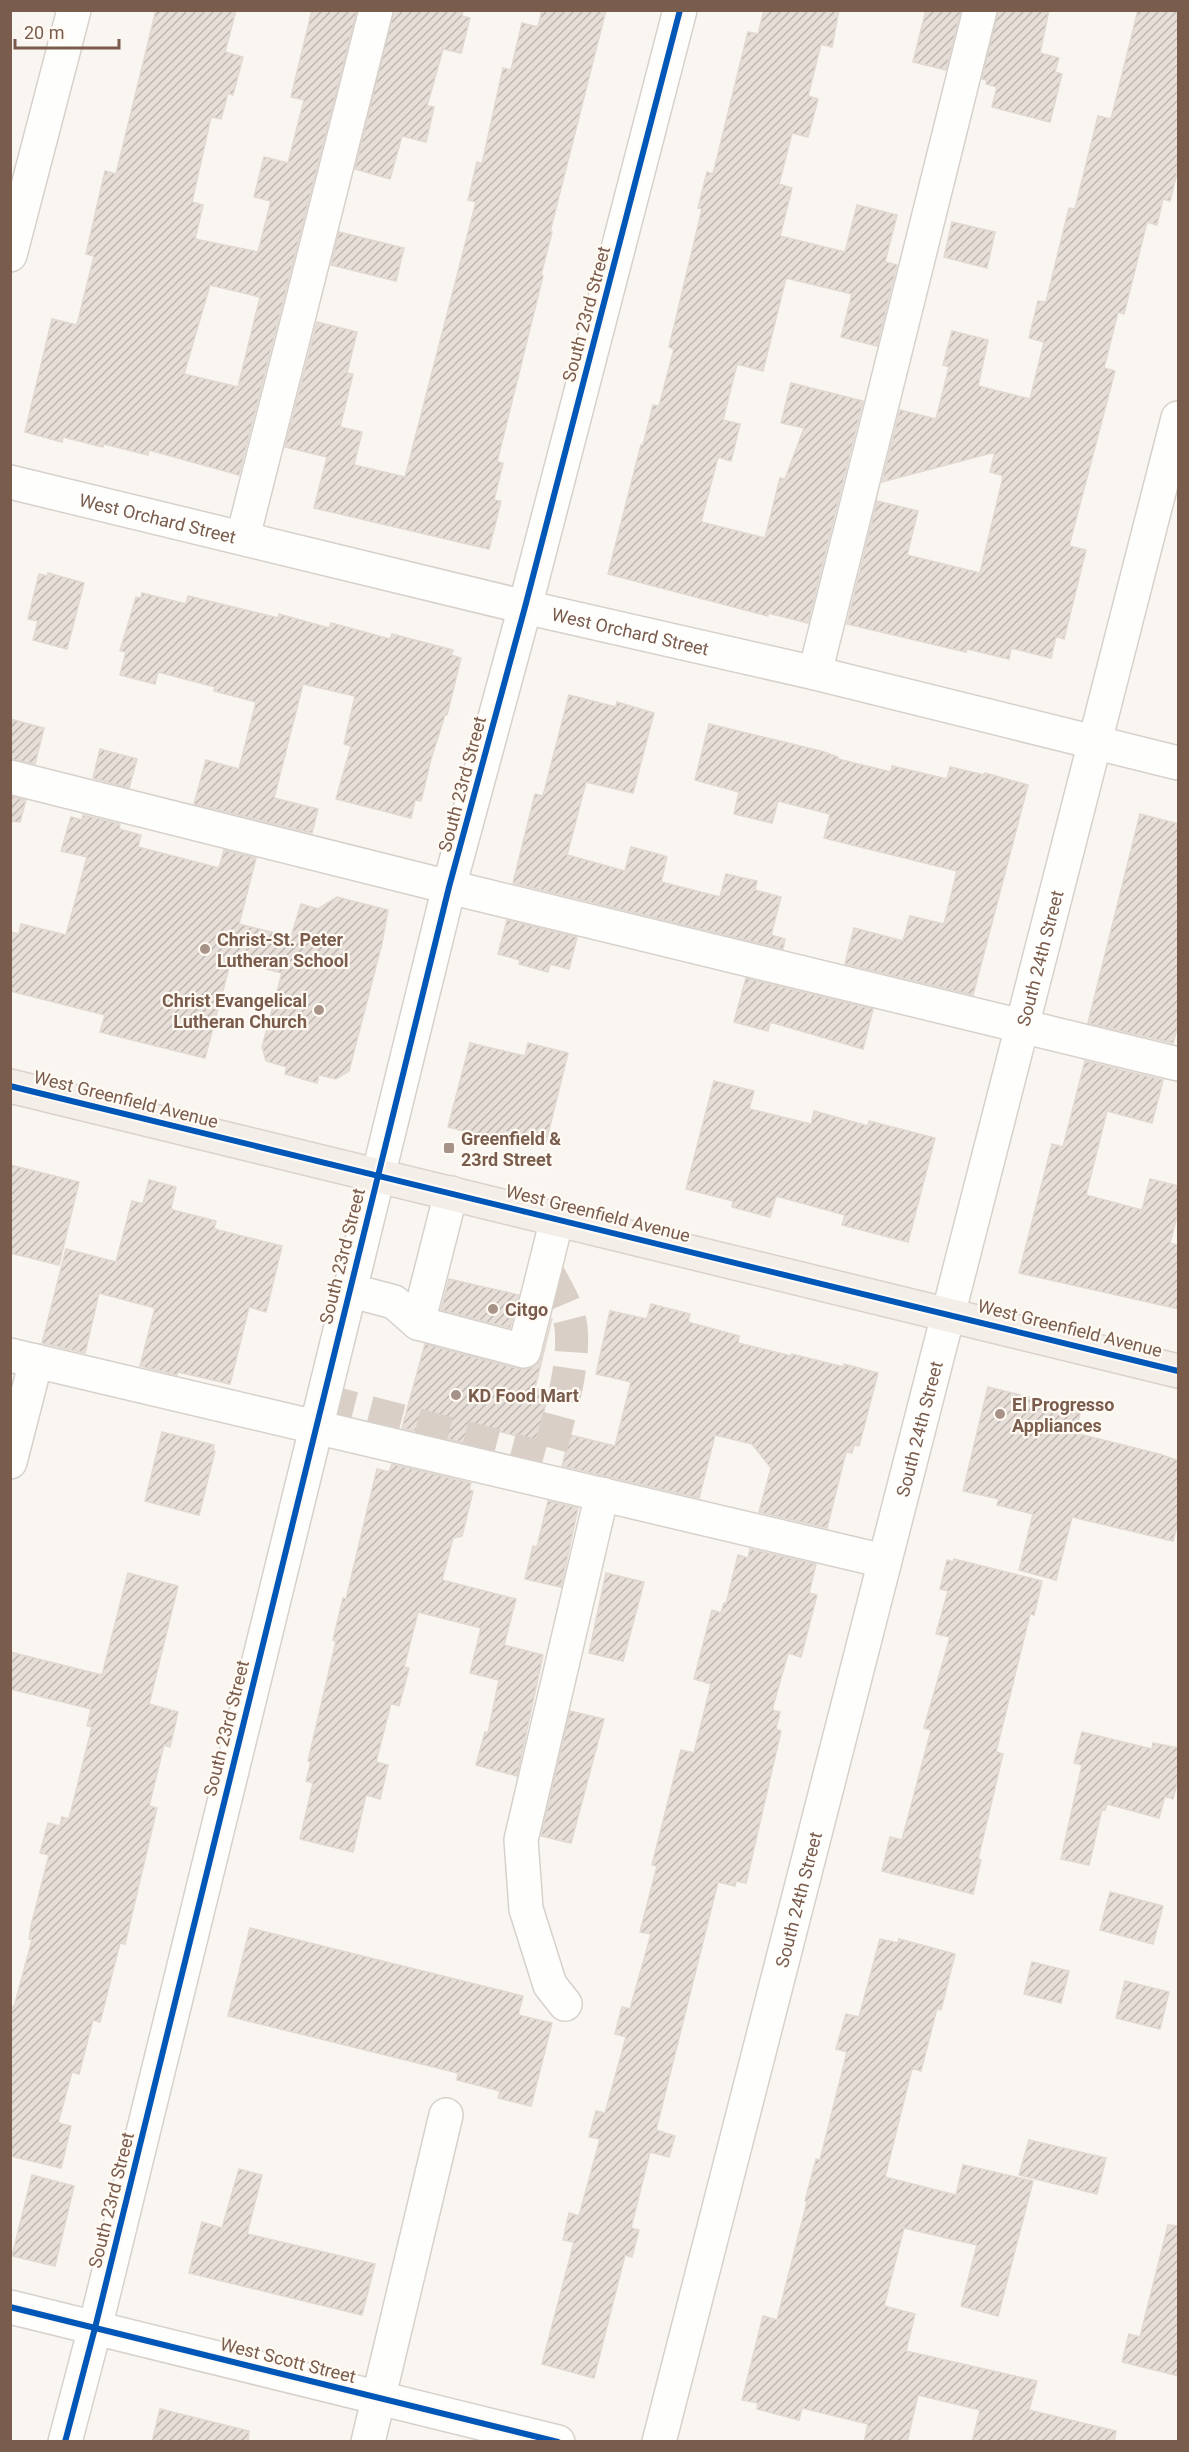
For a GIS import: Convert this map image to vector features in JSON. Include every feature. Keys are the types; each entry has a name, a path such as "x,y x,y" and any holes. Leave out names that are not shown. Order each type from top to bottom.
{"main road":[{"name":"West Greenfield Avenue","path":"10,1086 1179,1371"}],"street":[{"path":"10,255 74,10"},
{"path":"243,537 376,10"},
{"name":"South 23rd Street","path":"65,2442 449,887 525,607 680,10"},
{"path":"815,673 980,10"},
{"name":"South 24th Street","path":"659,2442 1179,418"},
{"name":"West Orchard Street","path":"10,482 525,607 815,673 1179,763"},
{"path":"10,777 449,887 1179,1064"},
{"path":"418,1323 451,1193"},
{"path":"349,1290 394,1302 418,1323 524,1351 557,1219"},
{"path":"10,1462 23,1358 884,1561"},
{"path":"565,2004 550,1985 526,1909 521,1840 602,1494"},
{"path":"368,2442 446,2115"},
{"name":"West Scott Street","path":"10,2307 558,2442"}],"building":[{"path":"156,10 236,10 225,52 243,57 233,95 228,93 221,119 211,117 192,202 203,205 195,239 258,252 271,201 254,197 264,157 288,163 304,100 291,97 312,10 357,10 239,475 149,450 148,455 63,437 62,442 25,432 52,319 77,325 94,256 86,254 105,171 116,174","holes":["210,285 260,297 238,387 184,374"]},
{"path":"394,10 463,10 462,16 470,18 461,53 443,49 427,106 434,107 426,142 402,136 390,179 355,169"},
{"path":"542,10 606,10 550,232 552,232 541,275 543,276 497,462 503,463 494,500 501,501 489,549 314,508 327,457 285,447 317,322 357,332 347,373 353,374 340,427 362,432 354,465 405,477 476,202 468,200 477,162 482,164 503,68 511,70 522,23 538,27"},
{"path":"764,10 839,10 832,47 821,44 808,96 818,99 808,137 792,133 779,184 792,188 780,236 845,252 857,205 897,215 885,262 897,265 877,346 841,337 852,294 786,278 763,371 737,364 723,420 740,424 731,461 718,457 701,522 765,538 780,478 785,479 804,428 781,423 791,383 863,401 808,623 768,613 768,616 608,574 641,445 643,445 653,405 659,406 674,349 669,347 702,209 698,208 707,172 713,174 748,32 758,34"},
{"path":"926,10 961,10 946,70 913,62"},
{"path":"998,10 1049,10 1040,53 1059,58 1055,72 1062,74 1050,122 992,107 997,87 986,84 987,80 982,79"},
{"path":"1138,10 1179,10 1179,165 1170,201 1163,199 1157,225 1147,222 1124,314 1118,312 1104,368 1115,371 1069,546 1086,550 1064,639 1056,636 1051,658 1011,648 1009,659 967,649 966,652 847,624 877,501 918,511 907,555 980,573 1003,477 990,472 995,452 882,482 900,410 936,419 949,367 943,365 952,331 988,340 978,386 1030,399 1044,342 1029,338 1038,301 1046,302 1069,208 1075,209 1098,116 1111,119"},
{"path":"952,222 995,232 987,268 944,257"},
{"path":"339,232 404,248 396,281 331,265"},
{"path":"48,573 84,583 67,649 33,640 38,621 28,619 39,574 47,576"},
{"path":"142,593 186,604 188,596 278,618 279,614 329,628 331,623 390,639 392,634 453,650 451,655 461,658 447,715 445,715 431,759 421,801 415,800 411,818 336,799 351,746 344,744 355,696 303,684 274,798 318,809 312,833 194,804 206,760 239,769 256,702 214,691 215,687 158,672 155,684 120,675 126,652 120,651 136,597 141,598"},
{"path":"569,695 616,707 617,702 654,713 633,793 586,782 567,855 625,871 631,847 658,854 667,857 661,882 720,897 726,874 757,881 755,890 781,897 771,935 785,939 783,949 513,883 535,794 543,796"},
{"path":"10,719 44,728 35,764 10,759"},
{"path":"709,724 821,751 838,757 838,759 891,772 892,766 947,779 950,767 984,775 985,773 1028,785 973,995 845,964 854,928 903,941 910,916 944,924 957,871 824,838 830,814 778,801 772,823 734,814 739,792 695,780"},
{"path":"100,749 137,759 129,788 93,778"},
{"path":"10,796 26,800 20,822 10,821"},
{"path":"1140,814 1179,824 1179,1022 1173,1043 1088,1023"},
{"path":"83,815 120,824 119,829 141,835 138,847 219,868 224,850 256,858 239,924 291,937 301,904 318,909 337,897 388,910 382,943 349,1071 336,1079 319,1075 317,1083 285,1074 287,1067 266,1061 262,1047 282,973 231,960 205,1058 100,1032 105,1015 10,991 10,932 19,934 21,924 66,935 87,857 61,851 71,817 82,820"},
{"path":"507,920 577,937 569,969 550,964 548,972 519,964 520,960 498,954"},
{"path":"746,978 873,1009 863,1049 770,1022 768,1031 734,1022"},
{"path":"470,1043 525,1056 528,1043 568,1053 546,1142 504,1131 502,1141 448,1127"},
{"path":"1085,1061 1163,1080 1152,1123 1107,1111 1086,1195 1142,1210 1150,1179 1179,1186 1179,1209 1170,1243 1179,1245 1179,1309 1019,1273 1052,1144 1063,1147"},
{"path":"714,1081 754,1091 749,1109 811,1124 814,1111 868,1126 869,1121 935,1138 908,1242 842,1225 845,1215 776,1196 770,1217 732,1207 733,1201 686,1189"},
{"path":"10,1165 79,1182 59,1265 10,1253"},
{"path":"149,1180 176,1187 171,1208 173,1210 216,1221 214,1229 282,1246 266,1312 249,1307 230,1384 140,1366 155,1308 99,1293 85,1353 42,1343 66,1249 116,1262 132,1201 143,1204"},
{"path":"449,1279 519,1295 510,1328 441,1310"},
{"path":"651,1304 690,1314 688,1322 739,1336 738,1343 878,1373 859,1446 854,1445 852,1453 846,1452 827,1528 759,1512 771,1468 752,1444 715,1435 699,1498 562,1466 570,1435 615,1446 631,1382 596,1374 610,1311 647,1319"},
{"path":"552,1318 535,1388 549,1392 536,1441 486,1428 481,1447 402,1428 425,1344 519,1369 528,1369 537,1364 542,1356"},
{"path":"988,1387 1081,1410 1075,1433 1179,1461 1179,1519 1173,1541 1072,1517 1056,1580 1019,1570 1033,1514 997,1505 999,1499 963,1491"},
{"path":"162,1432 214,1445 213,1451 215,1451 199,1515 145,1501"},
{"path":"392,1464 471,1483 469,1490 473,1491 462,1536 453,1538 442,1580 516,1599 504,1645 543,1655 517,1776 476,1765 485,1732 488,1733 499,1680 470,1673 481,1628 418,1612 404,1667 409,1668 399,1706 391,1703 376,1762 388,1765 380,1799 366,1795 353,1852 300,1839 313,1783 306,1781 311,1762 308,1761 336,1641 333,1640 343,1598 346,1599 377,1469 389,1472"},
{"path":"548,1501 578,1508 561,1587 525,1579 533,1546 537,1547"},
{"path":"750,1549 816,1564 809,1593 817,1595 801,1657 788,1653 772,1710 780,1712 776,1729 781,1731 746,1883 736,1881 735,1886 718,1882 656,2130 675,2136 669,2157 650,2152 631,2228 639,2230 632,2257 625,2255 594,2378 542,2364 574,2242 563,2240 569,2213 579,2216 600,2139 589,2137 596,2111 605,2113 626,2037 615,2034 622,2007 630,2009 651,1934 640,1932 657,1866 652,1865 681,1750 694,1753 711,1684 694,1679 712,1610 721,1613 724,1603 726,1604 738,1555 748,1558"},
{"path":"954,1559 1042,1581 1034,1615 1030,1614 996,1752 1003,1754 978,1859 981,1860 973,1894 882,1871 890,1837 902,1840 931,1730 924,1728 950,1637 936,1634 948,1591 940,1589 947,1560 953,1562"},
{"path":"128,1573 178,1586 149,1704 178,1712 170,1747 164,1745 149,1806 157,1808 125,1944 120,1943 100,2022 93,2020 79,2074 72,2072 58,2123 71,2126 61,2168 10,2156 10,2006 14,2007 32,1940 29,1939 31,1926 49,1855 40,1853 48,1823 60,1826 62,1817 69,1819 92,1727 87,1726 91,1709 10,1689 10,1652 102,1675"},
{"path":"606,1573 644,1582 623,1661 589,1653"},
{"path":"570,1711 604,1719 571,1843 541,1836"},
{"path":"1082,1732 1152,1749 1153,1743 1179,1748 1179,1775 1173,1799 1165,1796 1159,1818 1107,1804 1105,1810 1102,1809 1089,1865 1061,1859 1082,1765 1074,1763"},
{"path":"1110,1892 1163,1906 1153,1944 1100,1930"},
{"path":"250,1928 523,1996 518,2015 552,2023 531,2106 498,2098 500,2091 457,2080 458,2073 228,2016"},
{"path":"880,1939 898,1943 899,1939 955,1954 941,2010 937,2008 921,2071 912,2068 885,2177 956,2195 963,2165 1033,2181 998,2316 961,2306 977,2245 904,2228 884,2306 915,2314 906,2351 1037,2381 1029,2410 1116,2431 1114,2442 972,2442 980,2410 918,2395 907,2442 864,2442 868,2424 802,2408 799,2420 757,2409 758,2403 742,2400 763,2316 777,2320 807,2202 805,2201 816,2159 820,2160 847,2052 836,2049 846,2014 859,2017"},
{"path":"1032,1962 1069,1971 1061,2003 1024,1994"},
{"path":"1125,1981 1169,1992 1160,2029 1116,2018"},
{"path":"1029,2140 1106,2158 1097,2194 1019,2175"},
{"path":"239,2169 262,2175 247,2234 375,2264 362,2315 189,2273 202,2222 222,2228"},
{"path":"32,2175 74,2186 55,2266 12,2256"},
{"path":"1168,2225 1179,2226 1179,2376 1122,2362 1129,2334 1140,2337"},
{"path":"160,2409 249,2431 248,2442 152,2442"}],"tunnel":[{"path":"322,1400 548,1459 565,1394 572,1344 567,1311 545,1268"}],"cycle path":[{"path":"65,2442 449,887 525,607 680,10"},
{"path":"10,1086 1178,1371"},
{"path":"10,2307 558,2442"}],"place":[{"name":"Christ-St. Peter Lutheran School","path":"205,949"},
{"name":"Christ Evangelical Lutheran Church","path":"319,1010"},
{"name":"Greenfield & 23rd Street","path":"449,1148"},
{"name":"Citgo","path":"493,1309"},
{"name":"KD Food Mart","path":"456,1395"},
{"name":"El Progresso Appliances","path":"1000,1414"}]}
